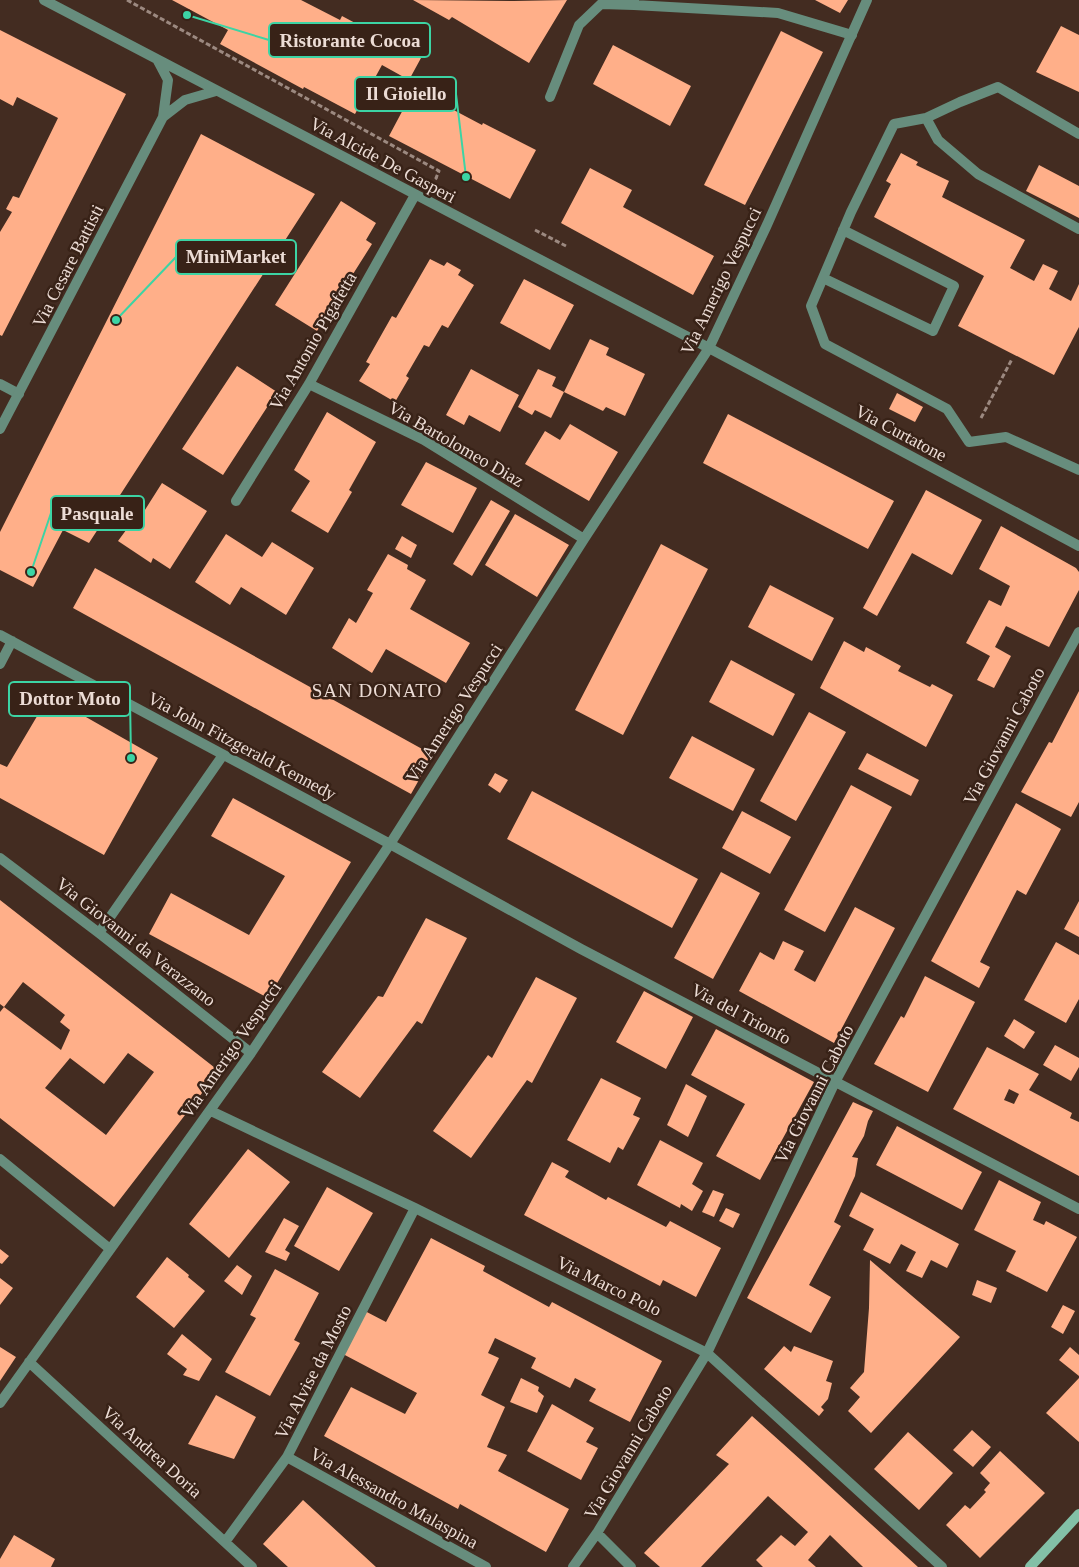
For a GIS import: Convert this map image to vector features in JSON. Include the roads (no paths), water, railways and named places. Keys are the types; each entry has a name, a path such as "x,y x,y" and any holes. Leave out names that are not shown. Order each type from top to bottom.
{"street":[{"name":"Via Alcide De Gasperi","path":"44,0 709,348"},
{"name":"Via Amerigo Vespucci","path":"0,1403 251,1053 390,844 584,539 709,348 766,228 867,0"},
{"path":"550,97 579,25 601,4 634,2 778,14 852,35"},
{"name":"Via Cesare Battisti","path":"0,429 20,394 163,117 168,80 158,61"},
{"path":"1079,134 998,86 926,118 894,124 851,212 811,306 825,344 947,409 969,442 1006,437 1079,470"},
{"name":"Via Cesare Battisti","path":"163,117 185,100 216,91"},
{"path":"926,118 938,140 978,174 1079,228"},
{"name":"Via Antonio Pigafetta","path":"236,501 309,384 415,195"},
{"path":"823,278 933,331 954,286 844,230"},
{"name":"Via Curtatone","path":"709,348 1079,546"},
{"path":"0,384 20,394"},
{"name":"Via Bartolomeo Diaz","path":"309,384 424,440 584,539"},
{"name":"Via Giovanni Caboto","path":"573,1567 597,1534 707,1353 835,1082 1079,632"},
{"name":"Via John Fitzgerald Kennedy","path":"0,635 390,844"},
{"path":"0,664 12,641"},
{"path":"99,933 223,755"},
{"name":"Via del Trionfo","path":"390,844 581,949 1079,1210"},
{"name":"Via Giovanni da Verazzano","path":"0,858 99,933 251,1053"},
{"name":"Via Marco Polo","path":"210,1111 416,1208 707,1353 942,1567"},
{"path":"0,1160 110,1250"},
{"name":"Via Alvise da Mosto","path":"225,1542 287,1457 416,1208"},
{"name":"Via Andrea Doria","path":"29,1362 252,1567"},
{"name":"Via Alessandro Malaspina","path":"287,1457 486,1567"},
{"path":"1030,1567 1079,1514"},
{"path":"597,1534 631,1567"}],"place":[{"name":"Ristorante Cocoa","path":"187,15"},
{"name":"Il Gioiello","path":"466,177"},
{"name":"MiniMarket","path":"116,320"},
{"name":"Pasquale","path":"31,572"},
{"name":"Dottor Moto","path":"131,758"}],"district":[{"name":"SAN DONATO","path":"377,690"}]}
